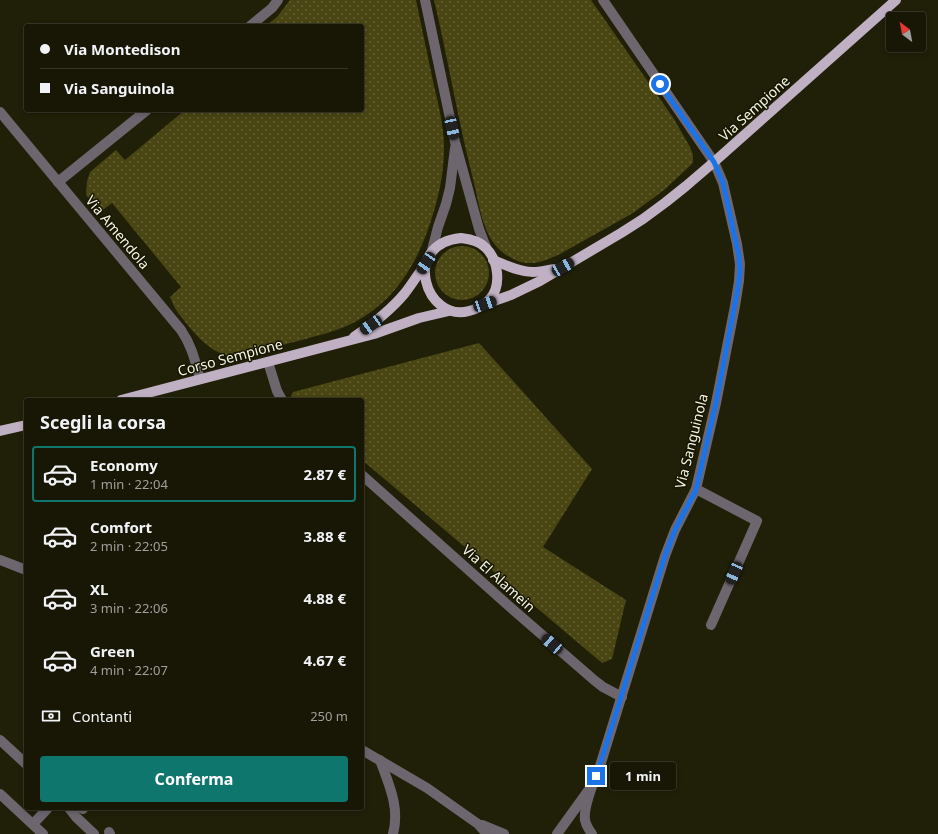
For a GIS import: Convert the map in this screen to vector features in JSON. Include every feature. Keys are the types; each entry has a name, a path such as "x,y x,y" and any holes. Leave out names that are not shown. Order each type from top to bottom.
{"main road":[{"name":"Via Sempione","path":"485,304 524,289 540,281 643,219 714,162 896,0"},
{"path":"455,239 472,240 479,242 486,247 497,272 497,283 494,293 485,304 474,310 466,312 449,311 434,298 428,288 424,269 428,258 440,244 455,239"},
{"name":"Corso Sempione","path":"347,341 371,325 396,303 406,292 428,258"},
{"name":"Via Sempione","path":"493,260 526,272 563,267"},
{"name":"Corso Sempione","path":"129,398 374,334 419,318 449,311"},
{"path":"0,431 24,425"}],"street":[{"path":"252,24 272,8 278,0"},
{"path":"425,0 455,142 479,229 486,247"},
{"name":"Via Sanguinola","path":"592,834 585,818 592,786 622,697 665,556 675,530 696,490 718,395 740,272 737,244 723,183 714,162 603,0"},
{"name":"Via Amendola","path":"0,112 181,330 188,340 192,350 200,379"},
{"path":"58,182 145,112"},
{"path":"428,258 450,188 455,142"},
{"path":"268,362 277,391 281,398"},
{"name":"Via El Alamein","path":"364,477 594,680 603,687 622,697"},
{"path":"696,490 757,522 711,625"},
{"path":"0,560 24,569"},
{"path":"2,746 24,762"},
{"path":"364,751 428,788 478,824 487,834"},
{"path":"380,760 395,804 396,818 393,834"},
{"name":"Via Sanguinola","path":"557,834 592,786"},
{"path":"0,794 43,834"},
{"path":"33,824 46,810"},
{"path":"71,810 94,834"},
{"path":"478,824 504,834"}],"shaded area":[{"path":"290,0 416,0 442,125 444,148 441,180 434,211 422,245 406,276 383,302 353,323 328,333 240,356 231,356 209,347 186,323 176,310 170,297 181,287 112,203 100,212 86,195 87,181 90,172 116,150 125,160 183,112 364,112 364,24 268,24 277,17"},
{"path":"434,0 591,0 674,119 690,147 693,155 693,163 664,190 633,213 560,254 547,260 534,263 521,262 505,255 489,236 482,218"},
{"path":"462,246 472,248 481,254 487,263 489,273 487,283 481,292 472,298 462,300 452,298 443,292 437,283 435,273 437,263 443,254 452,248"},
{"path":"479,343 592,469 543,547 626,600 612,659 602,663 364,462 364,398 292,398 291,396 293,392"}],"route":[{"path":"596,776 665,556 675,530 696,490 716,403 735,306 740,272 737,244 720,175 714,162 660,84"}]}
